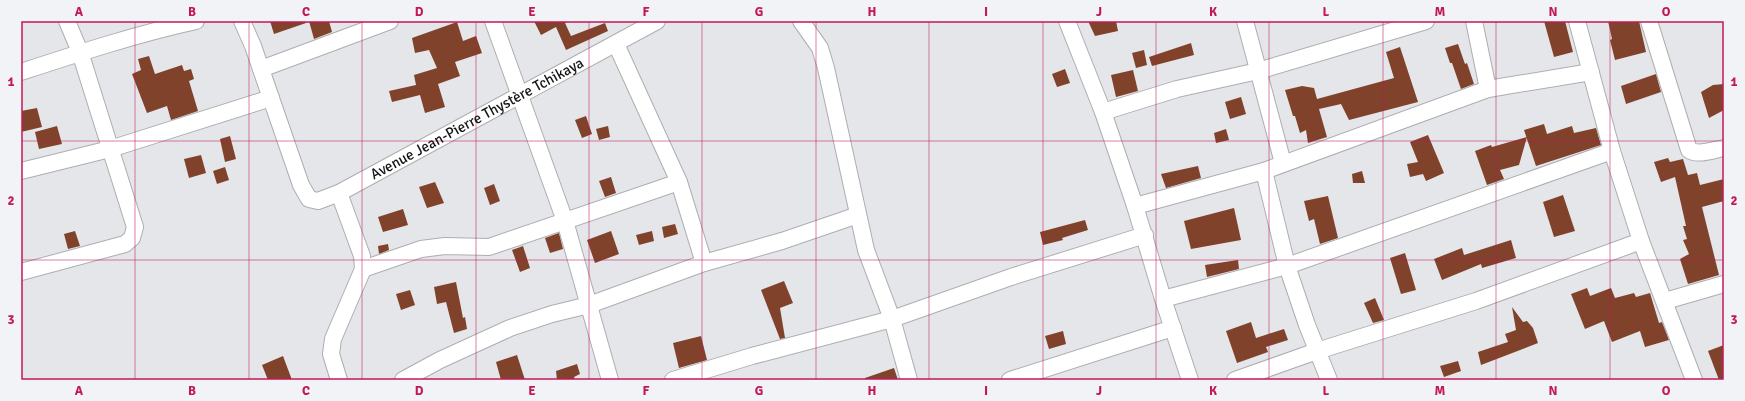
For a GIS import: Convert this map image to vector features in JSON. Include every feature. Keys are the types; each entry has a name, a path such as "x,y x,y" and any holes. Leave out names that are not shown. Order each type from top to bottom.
{"street":[{"path":"21,272 125,244 132,238 134,227 80,52 67,21"},
{"path":"21,72 80,52 159,29 196,21"},
{"path":"21,171 110,149 271,98 242,21"},
{"path":"261,69 390,21"},
{"path":"493,21 521,95 565,221 610,380"},
{"name":"Avenue Jean-Pierre Thystère Tchikaya","path":"271,98 301,186 309,199 318,202 338,193 657,21"},
{"path":"801,21 820,48 826,68 866,250 892,318 908,380"},
{"path":"1067,21 1103,112 1145,235 1163,299 1174,328 1190,380"},
{"path":"1245,21 1283,163"},
{"path":"1103,112 1177,89 1258,71 1426,21"},
{"path":"1474,21 1488,90"},
{"path":"1577,21 1612,151 1640,241 1694,380"},
{"path":"1649,21 1688,150 1693,153 1698,153 1724,148"},
{"path":"616,44 679,182 704,263"},
{"path":"1135,206 1264,171 1488,90 1591,72"},
{"path":"1163,299 1287,266 1612,151"},
{"path":"1264,171 1287,266 1317,351 1329,380"},
{"path":"363,269 421,249 445,246 489,247 679,182"},
{"path":"338,193 362,256 363,269 333,339 332,354 339,380"},
{"path":"403,380 422,376 440,360 510,328 552,314 589,306 704,263 782,241 858,215"},
{"path":"673,380 752,356 892,318 1011,277 1145,235"},
{"path":"1235,380 1317,351 1476,301 1640,241"},
{"path":"1664,301 1724,284"},
{"path":"1010,380 1174,328"}],"building":[{"path":"270,21 306,21 306,23 274,34"},
{"path":"309,21 329,21 332,32 314,39"},
{"path":"534,21 569,21 565,23 571,36 605,23 608,31 566,50 556,27 541,35"},
{"path":"1088,21 1116,21 1118,31 1095,36"},
{"path":"1544,21 1565,21 1573,52 1554,57"},
{"path":"1608,21 1639,21 1646,52 1615,60 1610,40 1612,39"},
{"path":"457,22 463,41 476,36 482,53 455,62 460,76 438,84 445,107 425,113 420,95 392,102 389,91 416,85 414,75 437,68 429,50 415,53 412,38"},
{"path":"1191,43 1194,55 1152,66 1149,57"},
{"path":"1458,44 1465,64 1467,63 1474,84 1461,89 1445,48"},
{"path":"1400,47 1418,102 1349,120 1341,104 1319,109 1327,137 1308,143 1306,130 1300,133 1285,90 1302,86 1314,88 1317,99 1394,78 1386,52"},
{"path":"1144,50 1147,65 1136,68 1132,53"},
{"path":"149,56 155,74 182,65 184,71 191,69 194,79 189,81 198,111 171,120 167,106 147,113 132,74 141,70 138,59"},
{"path":"1065,69 1070,83 1057,87 1052,74"},
{"path":"1133,70 1138,91 1116,97 1111,75"},
{"path":"1656,74 1661,92 1626,104 1621,86"},
{"path":"1724,84 1724,110 1709,118 1701,92 1713,85"},
{"path":"1241,97 1246,114 1230,119 1225,102"},
{"path":"37,108 42,127 21,132 21,111"},
{"path":"586,116 592,134 582,138 575,120"},
{"path":"1544,124 1547,134 1572,126 1574,133 1596,128 1601,145 1536,166 1524,130"},
{"path":"57,126 62,144 39,149 35,132"},
{"path":"608,126 610,137 599,140 596,129"},
{"path":"1226,129 1229,140 1216,143 1214,133"},
{"path":"1428,135 1444,173 1426,181 1423,174 1410,177 1407,164 1418,162 1410,142"},
{"path":"230,136 236,159 225,162 220,139"},
{"path":"1527,137 1519,165 1500,170 1504,179 1487,185 1475,151 1491,145 1492,147"},
{"path":"201,155 206,173 189,178 184,159"},
{"path":"1668,158 1670,162 1683,159 1688,175 1697,173 1700,185 1724,179 1724,201 1702,207 1719,275 1688,284 1680,259 1689,254 1683,240 1687,239 1683,226 1686,226 1675,177 1661,182 1654,162"},
{"path":"1198,166 1201,178 1166,188 1161,174"},
{"path":"225,167 229,180 217,184 213,171"},
{"path":"1362,171 1365,183 1353,183 1352,174"},
{"path":"611,177 616,193 605,197 599,181"},
{"path":"435,182 444,203 427,208 419,187"},
{"path":"494,184 500,201 490,205 484,188"},
{"path":"1563,195 1575,231 1554,237 1543,202"},
{"path":"1328,196 1338,238 1320,244 1314,219 1309,221 1304,201"},
{"path":"1234,208 1241,240 1191,249 1184,221"},
{"path":"403,209 408,225 383,232 378,217"},
{"path":"1085,220 1088,230 1062,238 1063,240 1043,245 1040,232"},
{"path":"675,224 678,234 664,238 662,227"},
{"path":"75,231 80,246 68,249 64,234"},
{"path":"611,231 619,254 595,263 587,240"},
{"path":"652,231 654,241 639,245 636,235"},
{"path":"559,233 563,249 550,253 545,238"},
{"path":"1511,240 1516,258 1482,268 1481,264 1442,280 1434,259 1462,248 1464,255"},
{"path":"388,244 389,250 379,254 378,246"},
{"path":"523,246 530,268 520,272 512,250"},
{"path":"1405,253 1416,290 1401,294 1390,258"},
{"path":"1238,260 1239,269 1207,277 1205,265"},
{"path":"784,281 793,303 780,308 785,338 780,339 761,290"},
{"path":"456,282 463,318 465,317 467,329 454,333 446,302 437,304 434,287"},
{"path":"1587,288 1590,296 1611,288 1615,298 1634,293 1636,297 1650,293 1659,323 1662,322 1669,340 1645,347 1640,331 1612,342 1604,321 1585,329 1571,294"},
{"path":"410,290 415,305 401,310 396,294"},
{"path":"1375,298 1384,320 1373,323 1364,303"},
{"path":"1512,307 1523,322 1527,321 1533,328 1538,343 1481,365 1478,352 1508,342 1505,334 1516,330"},
{"path":"1251,322 1256,338 1284,329 1288,340 1266,347 1268,352 1237,363 1226,331"},
{"path":"1063,331 1066,344 1049,349 1045,336"},
{"path":"701,336 707,360 679,368 673,343"},
{"path":"1724,345 1724,380 1719,380 1708,351"},
{"path":"517,355 525,380 501,380 496,362"},
{"path":"283,356 292,380 268,380 262,365"},
{"path":"1458,361 1461,371 1444,377 1440,366"},
{"path":"577,364 580,374 574,377 575,380 557,380 556,371"},
{"path":"894,368 898,380 865,380 865,378"}]}
